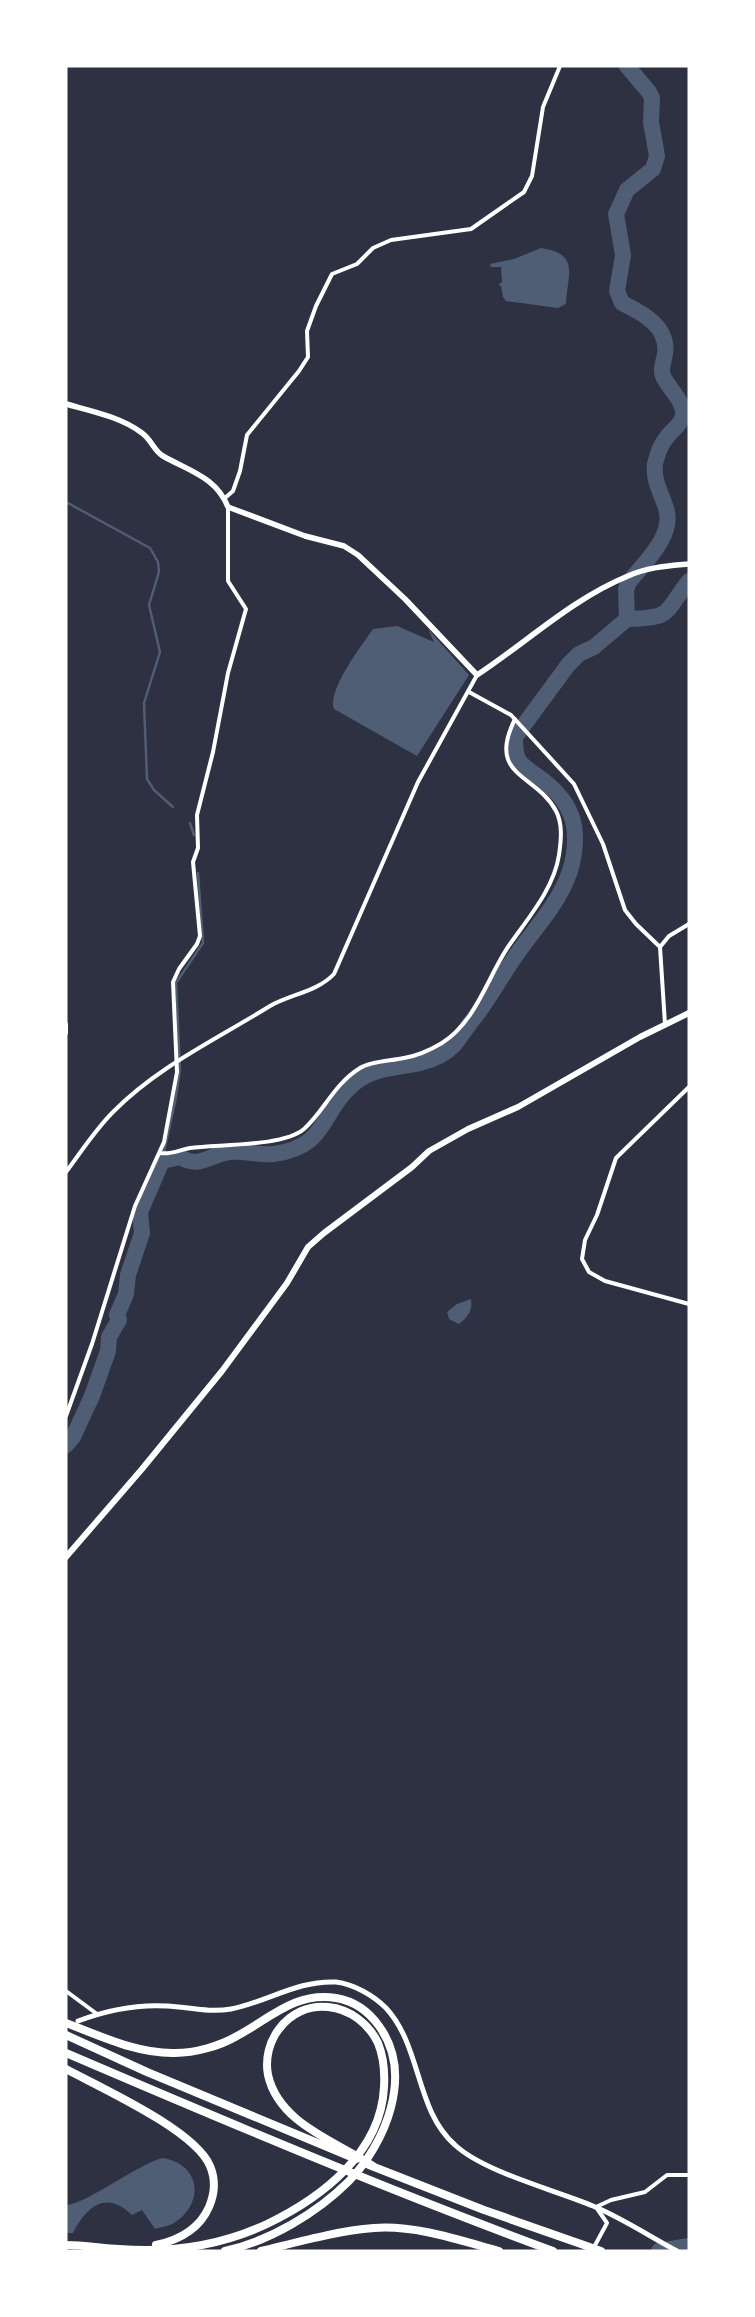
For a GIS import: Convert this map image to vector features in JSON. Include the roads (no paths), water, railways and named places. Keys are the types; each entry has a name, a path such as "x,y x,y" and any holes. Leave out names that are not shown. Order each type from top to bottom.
{"highway":[{"path":"66,2023 150,2051 176,2053 197,2050 236,2036 286,2006 303,1999 319,1997 337,1998 371,2014 385,2034 392,2054 395,2074 393,2098 380,2139 363,2166 340,2189 304,2216 272,2234 225,2251"},
{"path":"66,2245 140,2250 199,2247 231,2239 265,2225 298,2208 333,2183 355,2160 371,2135 379,2115 384,2096 383,2055 375,2036 363,2022 348,2012 335,2007 319,2006 304,2009 290,2016 279,2029 270,2046 266,2065 271,2086 281,2104 297,2120 312,2131 347,2152 373,2166 601,2251"},
{"path":"66,2036 146,2072 347,2152"},
{"path":"66,2052 334,2165 553,2251"},
{"path":"66,2069 179,2133 198,2149 210,2165 214,2180 214,2196 205,2216 191,2231 171,2242 140,2250"},
{"path":"261,2251 333,2234 376,2228 420,2231 499,2251"}],"main road":[{"path":"66,404 114,419 141,432 161,455 203,475 225,498 228,507 305,536 344,546 358,555 406,599 477,674 558,616 596,592 643,570 689,564"},
{"path":"66,1557 142,1469 222,1371 287,1283 308,1248 324,1233 412,1167 429,1151 468,1129 518,1107 689,1013"}],"street":[{"path":"225,498 233,491 240,471 247,435 299,372 308,357 307,331 316,306 332,274 357,264 373,248 391,240 471,229 524,192 532,176 543,107 560,66"},
{"path":"66,1416 92,1344 135,1206 163,1153 173,1101 178,1062 173,982 200,936 193,862 198,848 197,815 213,752 228,673 246,609 228,581 228,507"},
{"path":"66,1172 114,1111 140,1088 186,1057 284,998 319,986 334,974 414,789 469,692 477,674"},
{"path":"469,692 515,719 574,784 603,844 626,910 636,924 660,948 666,1024"},
{"path":"163,1153 188,1148 273,1140 294,1136 311,1122 344,1080 362,1066 407,1057 442,1043 470,1014 510,944 522,929 552,880 559,857 561,830 556,812 548,799 520,777 508,757 506,737 515,719"},
{"path":"660,948 669,936 689,924"},
{"path":"66,1024 66,1033"},
{"path":"689,1087 616,1158 597,1215 585,1240 582,1259 589,1272 605,1281 689,1304"},
{"path":"78,2021 96,2014 142,2004 195,2009 230,2009 302,1985 320,1982 339,1982 356,1988 372,1996 397,2023 433,2116 454,2145 482,2163 596,2207 677,2251"},
{"path":"66,1991 96,2014"},
{"path":"596,2207 611,2200 645,2192 667,2175 689,2174"},
{"path":"592,2251 607,2223 596,2207"}],"water":[{"path":"541,248 562,255 567,261 569,275 566,304 558,308 506,301 503,297 501,286 498,285 502,282 501,267 491,267 490,264 514,259"},
{"path":"397,626 434,642 428,629 469,675 417,756 334,709 333,701 340,680 373,629"},
{"path":"471,1299 470,1310 459,1324 449,1319 447,1312 457,1304"},
{"path":"162,2158 175,2161 184,2167 191,2175 194,2185 191,2205 184,2215 174,2223 155,2229 142,2210 132,2215 123,2207 114,2203 106,2203 98,2204 84,2215 73,2233 66,2233 66,2205 85,2199 139,2168"}],"waterway":[{"path":"627,66 652,98 651,122 657,156 653,169 627,190 616,214 623,255 617,291 622,303 646,316 663,336 665,354 662,373 683,410 682,419 663,443 655,464 655,476 668,518 666,528 657,548 629,582 626,589 627,619"},
{"path":"66,502 150,548 158,562 159,572 149,605 160,652 144,703 147,779 154,790 173,807"},
{"path":"627,619 652,617 666,612 689,581"},
{"path":"66,1445 73,1437 92,1396 108,1351 109,1337 119,1320 117,1315 126,1294 128,1275 142,1233 140,1212 162,1161 180,1157 193,1162 229,1152 274,1154 292,1150 315,1135 335,1104 356,1082 376,1072 430,1060 446,1052 458,1040 478,1013 515,956 551,908 563,887 572,864 575,839 572,817 562,798 520,762 517,757 515,737 568,665 579,654 594,647 627,619"},
{"path":"190,823 194,835"},
{"path":"162,1161 180,1070 176,983 203,943 198,873"},
{"path":"659,2251 689,2246"}]}
